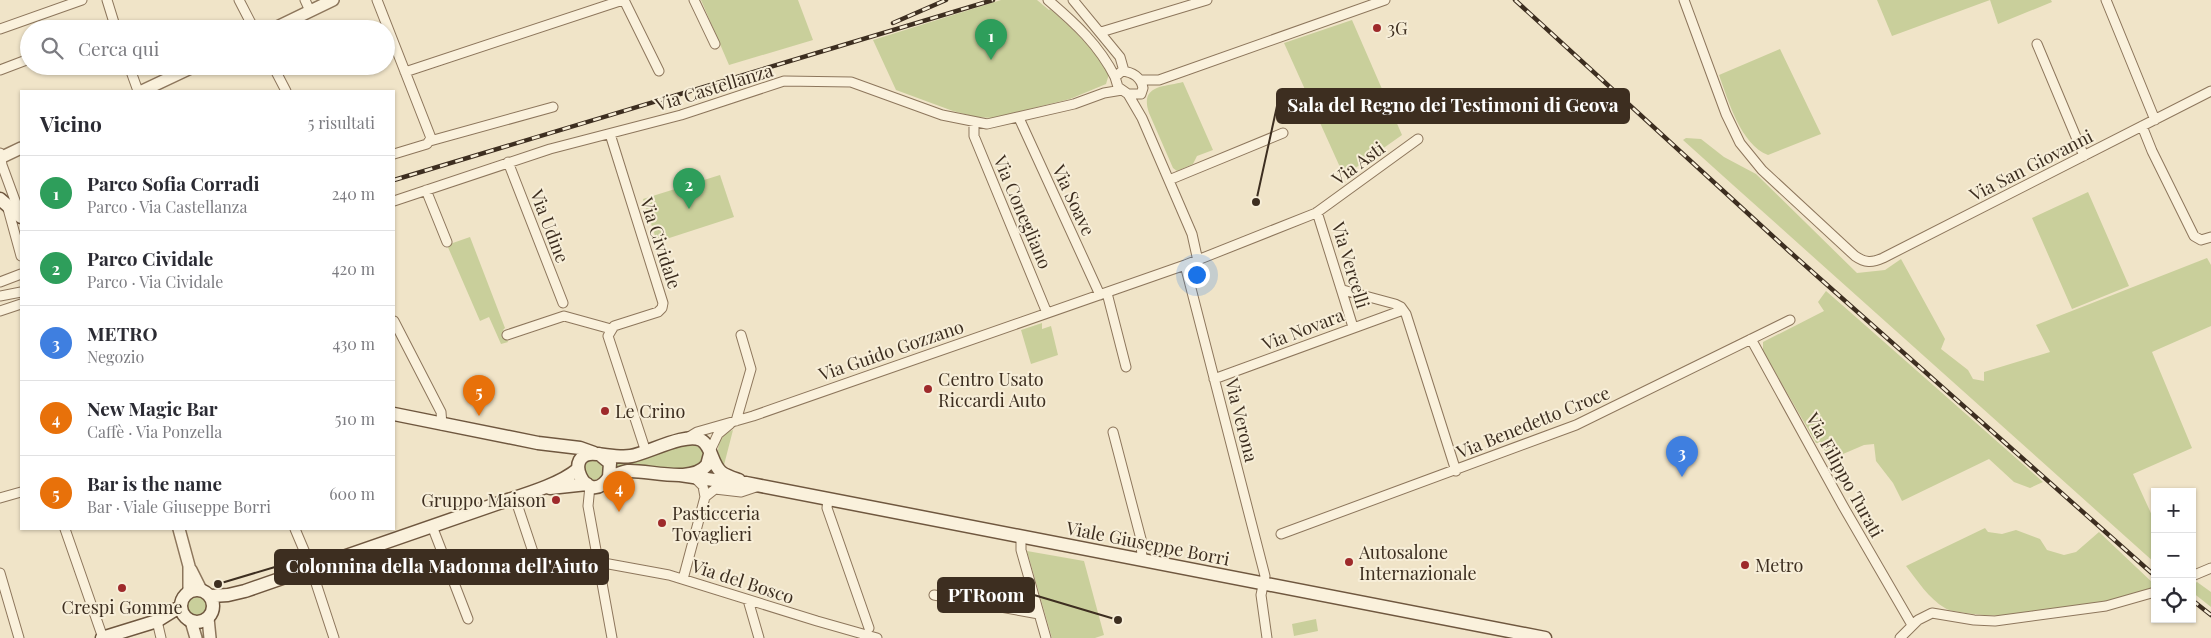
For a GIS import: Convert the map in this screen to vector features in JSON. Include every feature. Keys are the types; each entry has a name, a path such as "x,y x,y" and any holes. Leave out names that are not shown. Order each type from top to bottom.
{"main road":[{"path":"4,202 20,216"},
{"path":"395,414 538,443 580,448 596,454 610,463 609,477"},
{"path":"186,615 183,598 204,601 234,594 515,498 572,474 584,456 596,454 628,456 646,452 686,438 702,440 722,472 752,484"},
{"path":"538,443 570,454 578,466 580,478 588,485"},
{"path":"680,475 702,471 708,463 710,453"},
{"path":"540,489 600,485 609,477 632,471 752,484"},
{"name":"Viale Giuseppe Borri","path":"752,484 1544,638"},
{"path":"102,638 156,620 186,615 200,622 204,601"}],"street":[{"path":"25,20 82,0"},
{"path":"107,0 111,20"},
{"path":"239,0 249,20"},
{"path":"286,20 308,5 332,0"},
{"path":"377,0 385,20"},
{"path":"405,72 624,0 659,71"},
{"path":"694,0 715,44"},
{"path":"1048,0 1065,14 1106,58 1119,75 1125,92 1142,118 1169,180 1192,234 1198,260"},
{"path":"1073,0 1101,32 1121,59 1119,75"},
{"path":"1101,32 1207,0"},
{"path":"1142,92 1159,80 1372,2 1385,0"},
{"name":"Via San Giovanni","path":"1684,0 1726,114 1737,138 1762,170 1855,256 1864,261 1874,262 1883,258 2211,91"},
{"path":"2106,0 2155,120"},
{"path":"0,29 20,22"},
{"path":"2037,44 2084,156"},
{"path":"395,46 430,134 429,142"},
{"path":"0,70 20,62"},
{"path":"1119,75 1133,74 1140,80 1142,118"},
{"path":"132,75 138,90"},
{"path":"144,90 175,75"},
{"path":"278,75 285,90"},
{"name":"Via Castellanza","path":"1104,93 1119,75"},
{"path":"1140,80 1159,80"},
{"name":"Via Castellanza","path":"395,201 508,162 681,115 778,83 792,81 839,81 860,84 932,112 974,123 990,124 1076,103 1104,93 1142,92"},
{"path":"395,154 429,142 554,107"},
{"name":"Via Soave","path":"1019,118 1103,294"},
{"name":"Via Conegliano","path":"974,123 974,136 1047,313"},
{"path":"2142,126 2152,151 2194,236 2201,240 2211,237"},
{"path":"1169,180 1283,133"},
{"name":"Via Cividale","path":"610,134 663,303 662,308 658,312 611,329"},
{"name":"Via Asti","path":"1317,212 1418,139"},
{"path":"20,148 0,156 20,214"},
{"name":"Via Udine","path":"508,162 563,303"},
{"path":"426,190 447,242"},
{"path":"4,202 20,253"},
{"name":"Via Guido Gozzano","path":"686,438 697,432 736,421 1185,265 1317,212"},
{"name":"Via Vercelli","path":"1317,212 1343,290 1353,327"},
{"name":"Via Verona","path":"1185,265 1264,574 1264,584"},
{"path":"0,282 20,274"},
{"name":"Via Novara","path":"1343,290 1393,304 1403,310"},
{"path":"0,296 20,292"},
{"path":"1103,294 1126,367"},
{"path":"0,311 20,304"},
{"path":"1403,310 1408,318 1456,471"},
{"name":"Via Novara","path":"1214,379 1403,310"},
{"path":"507,335 564,316 611,329 608,339 646,452"},
{"name":"Via Benedetto Croce","path":"1281,534 1456,471 1581,423 1790,320"},
{"path":"395,322 442,412 442,424"},
{"path":"710,453 718,434 736,421 751,369 741,335"},
{"name":"Via Filippo Turati","path":"1751,339 1842,506 1912,625"},
{"path":"1113,432 1140,540 1142,560"},
{"path":"683,579 705,497 702,486 695,478"},
{"path":"705,497 715,489 741,492 752,484"},
{"path":"588,485 588,504 612,638"},
{"path":"0,498 20,492"},
{"path":"515,498 538,567"},
{"path":"828,499 827,508 869,628"},
{"path":"432,526 468,619"},
{"path":"65,530 102,638"},
{"path":"179,530 189,566 204,601 210,638"},
{"path":"295,530 311,568 334,638"},
{"path":"1021,537 1021,550 1046,638"},
{"name":"Via del Bosco","path":"598,562 658,572 877,638"},
{"path":"2196,574 2211,568"},
{"path":"0,573 20,638"},
{"path":"1264,584 1262,595 1267,638"},
{"path":"1900,638 1923,616 1932,613 1982,622 1995,621 2094,608 2151,593"},
{"path":"934,595 1039,614"},
{"path":"748,600 759,638"},
{"path":"186,615 196,638"},
{"path":"156,620 161,638"}],"green space":[{"path":"701,0 798,0 813,40 729,65"},
{"path":"1001,0 1037,0 1050,9 1097,56 1109,74 1106,84 1070,99 992,118 976,117 953,111 896,90 873,40"},
{"path":"1877,0 1990,0 1892,36"},
{"path":"1990,0 2051,0 2052,2 1998,24"},
{"path":"1352,20 1402,135 1344,176 1284,43"},
{"path":"1780,49 1821,134 1768,155 1750,142 1743,132 1731,109 1719,75"},
{"path":"1183,82 1213,150 1197,156 1193,164 1177,171 1173,168 1149,113 1147,104 1148,97 1156,88"},
{"path":"1686,138 1701,139 1724,157 1756,174 1857,273 1885,270 1901,259 1945,339 1941,349 1968,370 1973,379 1984,381 1984,372 2050,352 2036,325 2207,258 2211,265 2211,326 2152,352 2192,448 2133,474 2151,513 2151,559 1683,140"},
{"path":"720,175 734,217 657,242 643,199"},
{"path":"2088,192 2129,286 2072,309 2032,218"},
{"path":"470,237 505,328 503,330 508,342 501,344 489,317 480,321 447,245"},
{"path":"1826,291 2043,482 2030,488 2014,482 1989,459 1902,501 1893,483 1876,461 1874,444 1864,445 1829,460 1821,443 1816,443 1763,351 1763,342 1824,311 1818,302"},
{"path":"1042,323 1042,329 1051,326 1058,355 1031,364 1021,330"},
{"path":"733,430 724,465 719,455 719,445 724,436"},
{"path":"687,443 699,447 703,452 703,461 693,469 616,468 615,461"},
{"path":"594,460 601,463 604,470 601,477 594,480 587,477 584,470 587,463"},
{"path":"1985,528 1988,532 2002,534 2016,530 2040,539 2047,550 2064,555 2076,552 2099,532 2151,581 2151,590 2108,601 2057,611 2031,614 1981,615 1954,611 1939,604 1906,566"},
{"path":"408,549 417,573 411,575 409,568 403,570 398,553"},
{"path":"1027,551 1084,561 1104,635 1095,638 1052,638"},
{"path":"2196,583 2211,592 2211,607 2196,595"},
{"path":"198,594 206,598 210,606 206,614 198,618 190,614 186,606 190,598"},
{"path":"1316,619 1318,631 1294,636 1292,624"}],"railway":[{"path":"893,23 946,0"},
{"path":"395,180 993,0"},
{"path":"1515,0 1790,252 2151,572"},
{"path":"2196,603 2211,615"}],"place":[{"name":"3G","path":"1377,28"},
{"name":"Parco Sofia Corradi","path":"991,60"},
{"name":"Sala del Regno dei Testimoni di Geova","path":"1256,202"},
{"name":"Parco Cividale","path":"689,209"},
{"name":"Centro Usato Riccardi Auto","path":"928,389"},
{"name":"Le Crino","path":"605,411"},
{"name":"Bar is the name","path":"479,416"},
{"name":"METRO","path":"1682,477"},
{"name":"Gruppo Maison","path":"556,500"},
{"name":"New Magic Bar","path":"619,512"},
{"name":"Pasticceria Tovaglieri","path":"662,523"},
{"name":"Autosalone Internazionale","path":"1349,562"},
{"name":"Metro","path":"1745,565"},
{"name":"Colonnina della Madonna dell'Aiuto","path":"218,584"},
{"name":"Crespi Gomme","path":"122,588"},
{"name":"PTRoom","path":"1118,620"}]}
